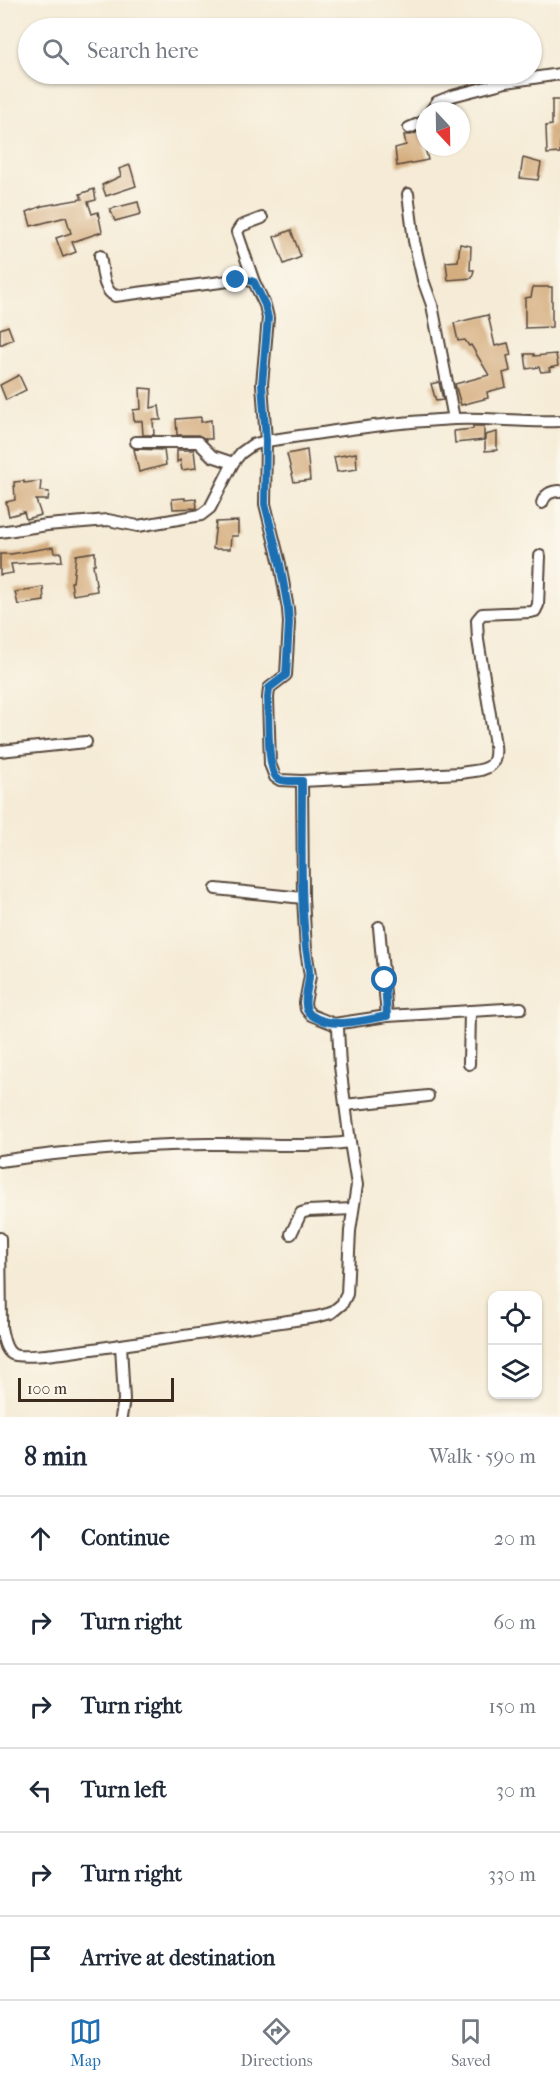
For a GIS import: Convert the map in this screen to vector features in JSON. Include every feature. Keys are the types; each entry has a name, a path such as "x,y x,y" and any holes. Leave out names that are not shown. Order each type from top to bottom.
{"street":[{"path":"542,77 560,74"},
{"path":"436,102 498,84"},
{"path":"408,128 416,125"},
{"path":"408,195 414,241 423,280 432,305 454,419"},
{"path":"262,218 241,226 237,232 268,318 262,384 266,441 265,504 280,564 289,623 286,675 269,688 268,698 270,764 275,777 280,780 302,781 461,773 485,769 493,765 496,758 495,745 478,640 477,620 479,616 486,613 535,611 538,605 540,556"},
{"path":"100,256 107,289 115,296 236,280 254,282"},
{"path":"0,532 94,520 118,521 138,526 201,516 210,508 233,463 252,445 266,441 364,427 454,419 560,421"},
{"path":"136,442 198,442 212,456 233,463"},
{"path":"543,502 549,493 560,490"},
{"path":"0,751 86,742"},
{"path":"0,1238 0,1324 4,1343 10,1353 16,1356 35,1356 121,1345 305,1319 331,1313 342,1304 348,1294 353,1209 357,1185 340,1066 338,1028 334,1024 311,1015 305,1003 310,976 303,898 302,781"},
{"path":"216,889 303,898"},
{"path":"379,927 387,1016"},
{"path":"334,1024 387,1016 521,1008"},
{"path":"469,1064 470,1011"},
{"path":"345,1105 428,1096"},
{"path":"0,1161 100,1149 208,1144 350,1142"},
{"path":"291,1234 301,1213 353,1209"},
{"path":"121,1345 124,1384 121,1417"}],"building":[{"path":"552,100 560,100 560,153 547,154 546,126 552,125"},
{"path":"416,133 416,156 427,156 428,160 397,166 395,148 406,145 404,135"},
{"path":"523,158 541,163 538,180 520,178"},
{"path":"130,165 136,186 106,196 102,185 121,176 119,169"},
{"path":"94,189 96,200 88,202 92,214 98,212 102,232 72,242 76,252 63,257 56,238 71,233 66,217 31,226 27,212 42,206 82,199 80,194"},
{"path":"138,202 141,214 115,221 110,209"},
{"path":"291,230 301,257 284,264 274,237"},
{"path":"460,244 471,246 470,270 474,270 472,278 448,280 446,262 458,261"},
{"path":"533,287 552,287 552,327 525,328 525,298 531,297"},
{"path":"488,315 495,346 508,343 511,355 507,356 510,371 503,373 506,387 487,392 488,398 461,405 455,384 489,375 471,345 469,346 465,340 458,341 454,323"},
{"path":"8,326 13,339 0,345 0,329"},
{"path":"525,354 534,354 534,356 556,354 558,366 549,368 550,371 541,372 539,367 527,369"},
{"path":"19,375 26,390 6,400 0,385"},
{"path":"439,382 443,400 436,401 431,384"},
{"path":"140,388 152,389 151,408 159,406 161,420 153,420 154,435 143,435 142,421 134,421 133,410 141,409"},
{"path":"201,417 201,422 211,420 212,439 198,435 177,435 176,419"},
{"path":"473,426 484,426 484,440 455,443 454,431 473,429"},
{"path":"497,432 497,450 485,451 485,435"},
{"path":"134,449 164,450 166,465 139,472"},
{"path":"177,450 194,450 196,468 182,470 180,460 177,462"},
{"path":"307,450 310,480 294,482 287,454"},
{"path":"356,453 357,469 337,472 334,457"},
{"path":"24,481 24,483 41,481 40,491 49,492 48,500 36,500 41,515 26,519 24,512 9,516 6,502 15,500 14,482"},
{"path":"185,498 185,500 196,499 197,508 173,509 172,499"},
{"path":"238,521 238,536 231,536 230,549 213,549 216,522"},
{"path":"53,547 54,553 61,552 62,561 11,564 13,573 0,575 0,554"},
{"path":"95,552 95,564 93,564 97,591 73,595 71,582 73,582 76,555"},
{"path":"43,587 44,601 18,605 15,592"}],"route":[{"path":"236,280 254,282 265,305 268,318 262,369 266,441 265,504 280,564 289,623 286,675 269,688 270,764 275,777 280,780 302,781 303,898 310,976 306,1009 311,1015 334,1024 387,1016 385,980"}]}
